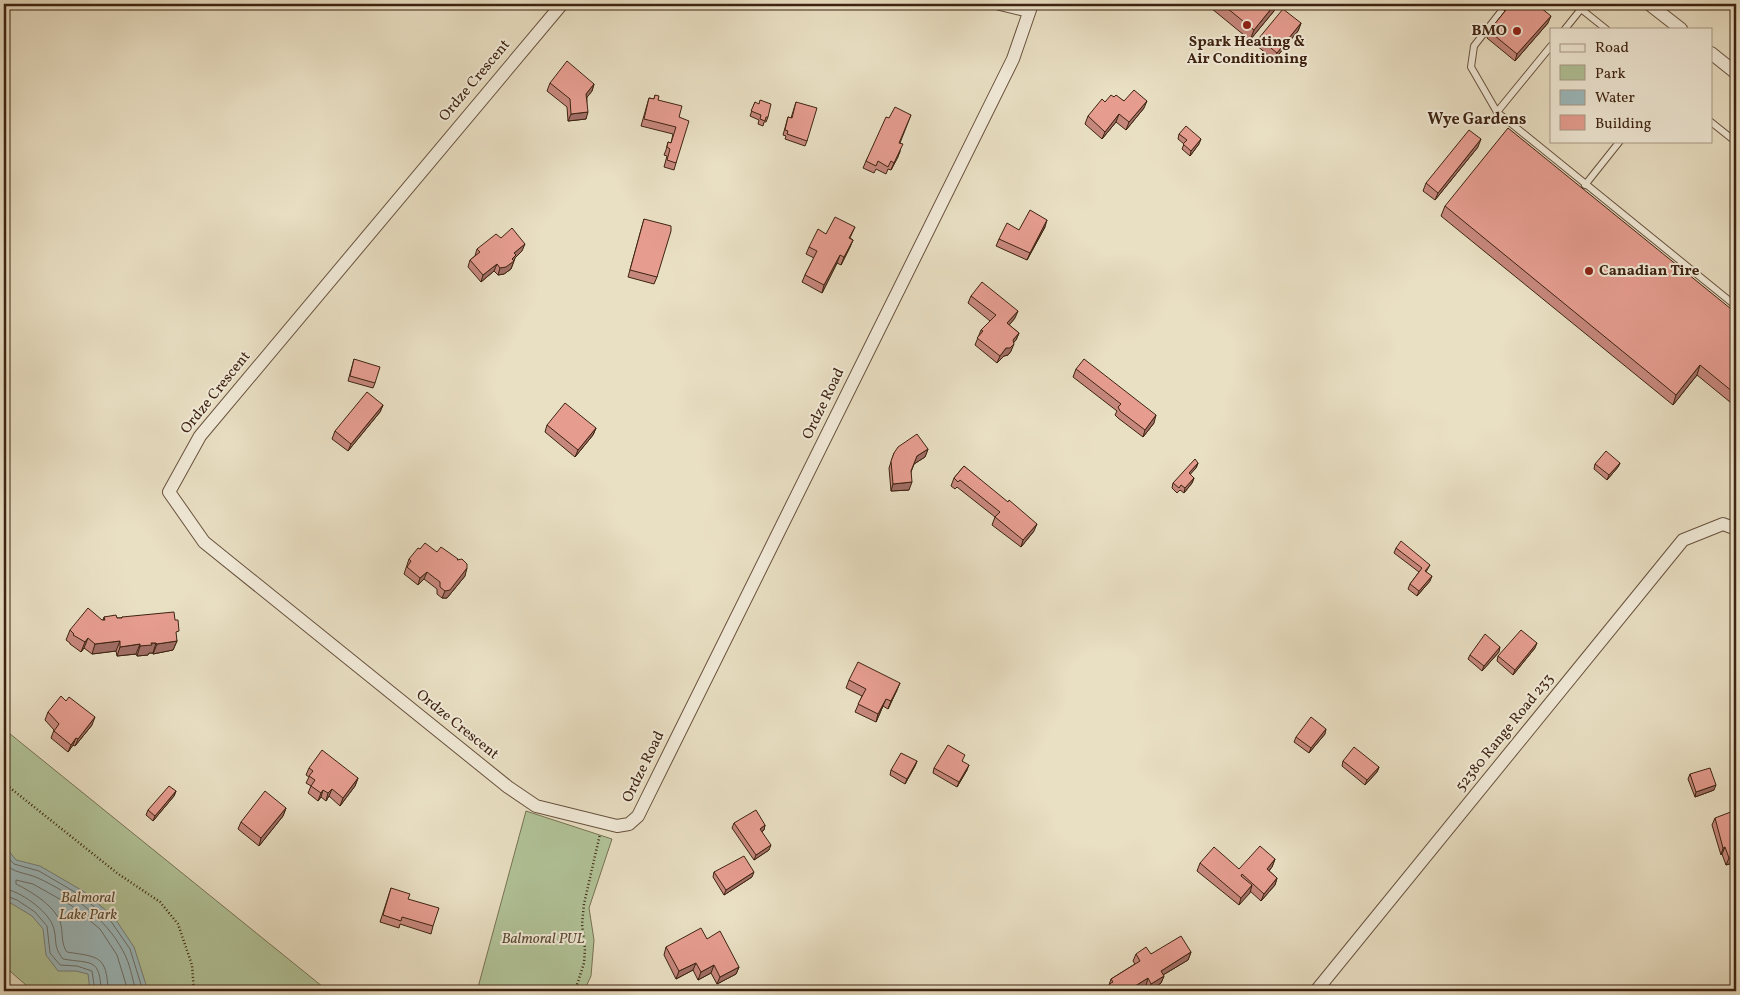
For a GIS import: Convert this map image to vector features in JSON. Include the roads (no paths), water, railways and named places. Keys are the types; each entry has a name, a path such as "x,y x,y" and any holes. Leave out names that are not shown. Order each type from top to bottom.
{"street":[{"name":"Ordze Crescent","path":"562,4 200,436 170,492 204,542 508,787 536,806 602,823 617,826 630,824 638,816"},
{"path":"1000,4 1030,8"},
{"path":"1650,4 1680,28"},
{"name":"Ordze Road","path":"638,816 1013,59 1030,8"},
{"path":"1712,54 1736,73"},
{"name":"52380 Range Road 233","path":"1316,991 1683,540 1723,524 1736,530"}],"lane":[{"path":"1574,4 1605,28"},
{"path":"1504,9 1474,46 1471,67 1497,112 1736,306"},
{"path":"1566,28 1581,10"},
{"path":"1497,112 1550,47"},
{"path":"1712,123 1736,142"},
{"path":"1585,185 1619,142"}],"water":[{"path":"4,845 16,860 40,866 83,891 114,917 134,947 148,991 90,991 88,974 76,971 58,971 46,955 43,929 32,916 4,899"}],"place":[{"name":"Spark Heating & Air Conditioning","path":"1247,25"},
{"name":"BMO","path":"1517,31"},
{"name":"Canadian Tire","path":"1589,271"}],"district":[{"name":"Wye Gardens","path":"1477,120"}],"park label":[{"name":"Balmoral Lake Park","path":"88,906"},
{"name":"Balmoral PUL","path":"543,939"}]}
